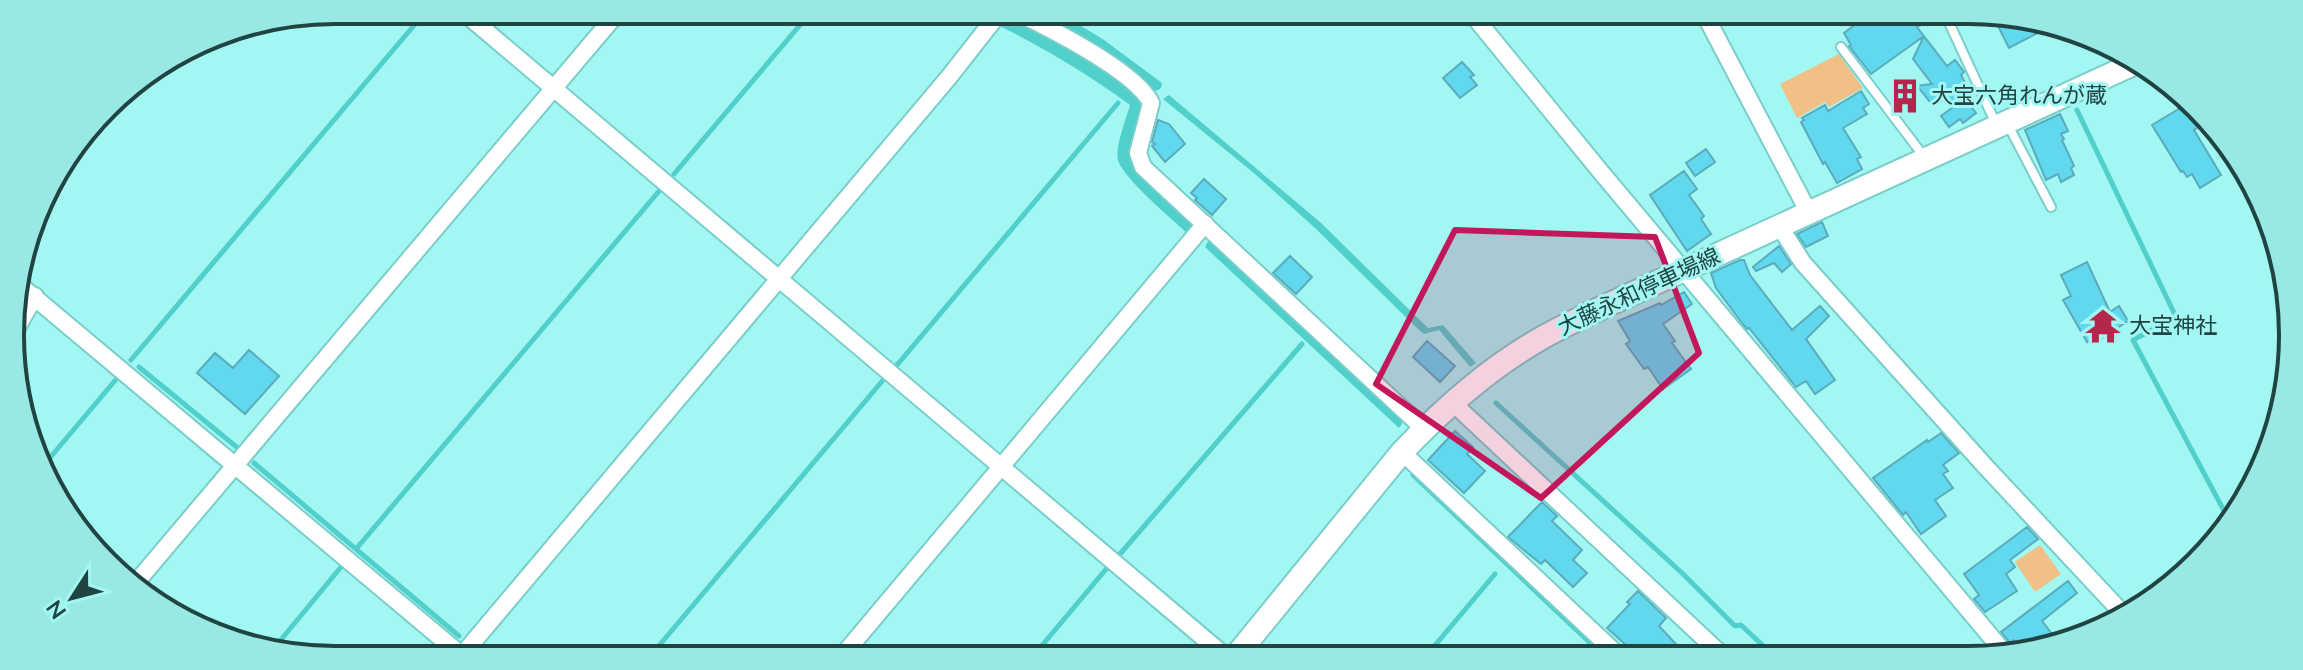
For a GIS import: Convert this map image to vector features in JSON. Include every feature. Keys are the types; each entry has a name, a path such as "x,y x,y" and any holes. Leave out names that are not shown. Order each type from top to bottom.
{"main road":[{"name":"大藤永和停車場線","path":"1244,646 1402,452 1453,403 1534,342 1601,308 2126,67"}],"street":[{"path":"477,24 1213,646"},
{"path":"140,577 608,24"},
{"path":"468,646 991,24"},
{"path":"1041,24 1098,56 1147,93 1151,103 1138,153 1140,162 1424,429"},
{"path":"1480,24 1997,644"},
{"path":"1710,24 1809,213"},
{"path":"851,646 1205,224"},
{"path":"1780,227 1803,263 2117,608"},
{"path":"28,290 451,646"},
{"path":"25,313 35,296"},
{"path":"1453,403 1712,646"},
{"path":"1402,452 1608,646"}],"lane":[{"path":"1950,24 2002,124 2051,207"},
{"path":"1841,47 1925,159"}],"highlighted area":[{"path":"1455,230 1655,237 1699,353 1541,498 1376,384"}],"shaded area":[{"path":"1839,54 1863,88 1829,107 1825,102 1797,118 1780,84"},
{"path":"2040,545 2061,574 2035,592 2015,562"}],"water":[{"path":"995,24 1023,24 1044,34 1095,65 1142,100 1131,151 1133,161 1154,191 1193,223 1187,233 1121,167 1117,154 1130,105"},
{"path":"1055,24 1078,24 1162,83 1161,88 1156,91 1101,50"},
{"path":"1169,95 1320,222 1428,328 1443,325 1476,363 1470,367 1439,330 1424,334 1420,331 1315,228 1163,99"},
{"path":"1210,238 1402,418 1399,428 1205,247"}],"building":[{"path":"1856,24 1918,24 1924,36 1871,74 1849,46 1844,33"},
{"path":"1998,26 2039,33 2009,48"},
{"path":"1924,36 1947,66 1955,60 1964,72 1961,75 1969,90 1965,94 1969,99 1965,99 1976,113 1963,123 1960,119 1949,127 1941,116 1964,99 1930,102 1918,87 1911,104 1901,105 1895,97 1899,88 1932,84 1913,59"},
{"path":"1462,62 1474,75 1470,77 1477,85 1460,98 1443,78"},
{"path":"1861,91 1869,104 1863,108 1867,114 1843,128 1861,157 1857,159 1862,169 1837,183 1825,162 1823,164 1801,122 1804,120 1802,118 1825,105 1828,111"},
{"path":"2180,108 2199,127 2194,130 2221,175 2200,188 2192,174 2187,177 2181,172 2152,125"},
{"path":"2060,114 2068,131 2061,134 2062,140 2074,166 2071,168 2074,175 2061,182 2058,174 2046,180 2025,130"},
{"path":"1158,120 1169,124 1185,144 1165,162 1152,146 1155,144 1152,142"},
{"path":"1706,149 1715,162 1695,176 1686,163"},
{"path":"1684,171 1697,189 1689,195 1704,216 1701,219 1711,234 1687,251 1650,195"},
{"path":"1204,179 1226,199 1212,215 1191,193"},
{"path":"1822,222 1828,236 1806,247 1797,234"},
{"path":"1779,246 1791,264 1782,272 1774,263 1756,271 1753,267"},
{"path":"1290,256 1312,277 1296,294 1273,273"},
{"path":"1744,260 1750,275 1792,330 1820,306 1829,316 1806,339 1835,380 1815,394 1806,381 1796,387 1716,288 1711,273"},
{"path":"2087,262 2110,312 2119,306 2128,321 2099,340 2097,336 2087,342 2063,300 2071,296 2061,275"},
{"path":"1684,292 1692,304 1663,324 1691,369 1663,389 1626,344 1630,341 1618,321 1661,305"},
{"path":"1427,341 1455,366 1440,382 1413,357"},
{"path":"249,350 279,376 245,414 197,373 215,353 233,368"},
{"path":"1455,431 1473,447 1467,454 1485,471 1464,493 1428,460"},
{"path":"1941,433 1959,453 1943,465 1948,471 1943,474 1953,488 1935,500 1946,516 1921,534 1906,512 1903,515 1873,478"},
{"path":"1542,502 1557,516 1552,521 1582,550 1573,560 1587,573 1573,587 1545,560 1541,564 1508,537"},
{"path":"2027,527 2038,539 2010,560 2015,567 2006,574 2017,591 1985,612 1974,599 1979,595 1964,574"},
{"path":"2068,581 2077,593 2042,621 2052,634 2010,643 2001,632"},
{"path":"1638,591 1666,618 1659,626 1678,646 1627,646 1607,628 1630,604 1627,602"}],"waterway":[{"path":"131,360 415,24"},
{"path":"674,174 801,24"},
{"path":"897,365 1118,103"},
{"path":"2077,110 2176,317 2133,340 2224,511"},
{"path":"356,549 660,190"},
{"path":"1120,554 1302,344"},
{"path":"139,367 239,449"},
{"path":"50,458 118,377"},
{"path":"659,646 884,379"},
{"path":"1496,403 1682,573 1735,626 1741,625 1763,646"},
{"path":"254,463 459,636"},
{"path":"1413,475 1593,646"},
{"path":"280,641 341,567"},
{"path":"1042,646 1107,568"},
{"path":"1434,646 1495,574"}],"place":[{"name":"大宝六角れんが蔵","path":"1905,96"},
{"name":"大宝神社","path":"2103,326"}]}
